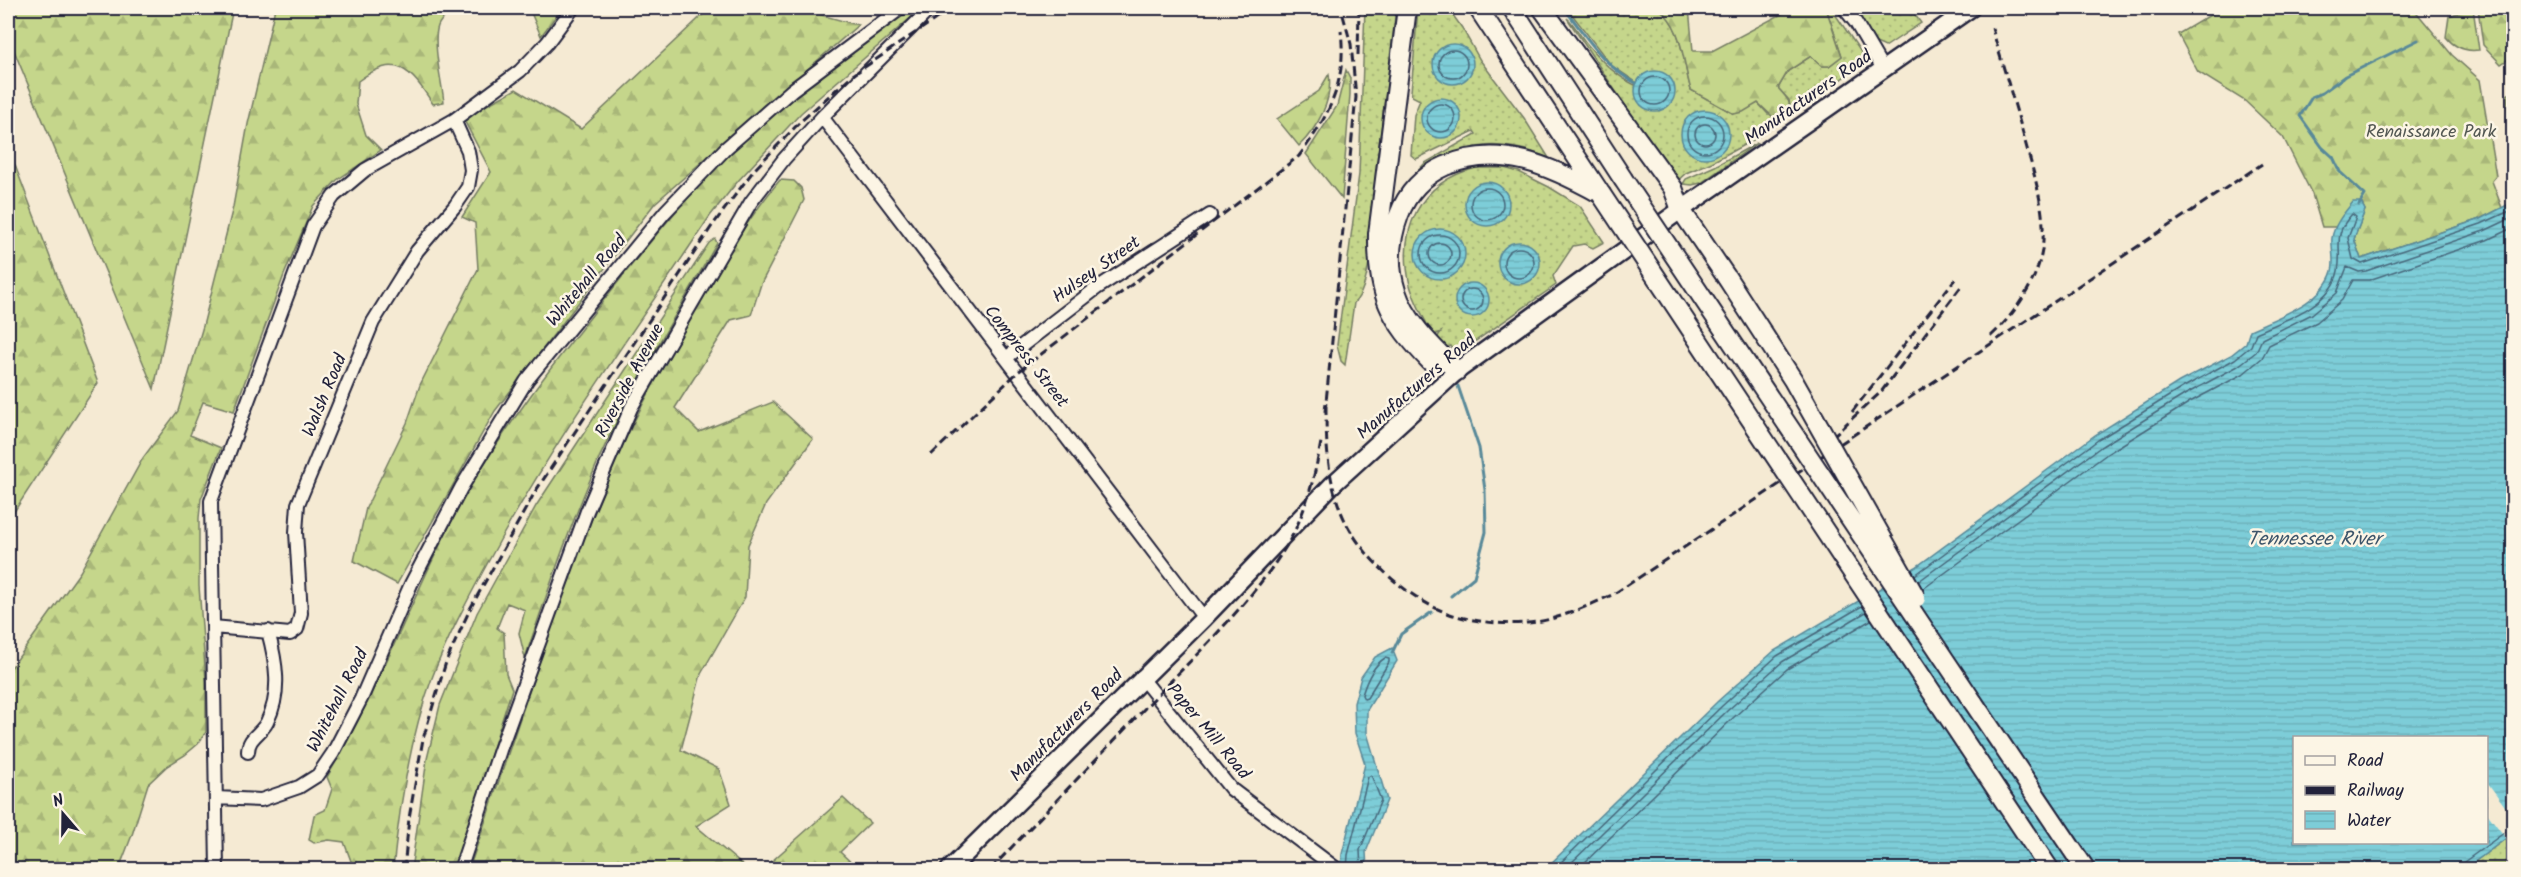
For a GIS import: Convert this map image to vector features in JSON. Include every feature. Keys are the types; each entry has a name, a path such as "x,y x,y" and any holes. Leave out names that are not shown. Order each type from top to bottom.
{"highway":[{"path":"1407,8 1378,234 1377,269 1392,313 1410,341 1452,375"},
{"path":"1478,8 2050,870"},
{"path":"1512,8 1623,179 2086,870"},
{"path":"1542,8 1672,189 1681,210 1793,380 1973,702"},
{"path":"1452,375 1396,293 1391,260 1392,243 1395,227 1410,194 1429,174 1470,156 1482,155 1528,161 1551,169 1601,194"}],"main road":[{"name":"Manufacturers Road","path":"950,870 1141,677 1204,618 1332,485 1452,375 1681,210 1971,8"}],"street":[{"path":"217,870 211,501 313,226 334,196 365,170 454,120 520,71 547,43 573,8"},
{"name":"Whitehall Road","path":"216,798 261,800 299,787 318,775 333,753 361,699 411,584 461,488 527,380 665,212 726,148 792,90 901,8"},
{"name":"Riverside Avenue","path":"460,870 500,750 583,522 631,408 751,202 784,159 822,117 931,8"},
{"path":"1835,8 1849,27 1863,37"},
{"path":"1844,8 1883,69"},
{"name":"Compress Street","path":"822,117 1204,618"},
{"name":"Walsh Road","path":"213,627 268,630 290,634 297,629 301,614 296,532 298,504 373,322 417,251 468,187 471,170 468,151 454,120"},
{"name":"Hulsey Street","path":"1006,358 1097,288 1210,215"},
{"path":"248,752 250,741 267,723 277,688 275,658 268,630"},
{"name":"Paper Mill Road","path":"1141,677 1231,789 1338,870"}],"green space":[{"path":"8,8 233,8 154,389 8,36"},
{"path":"275,8 459,8 442,20 436,33 444,102 433,104 417,82 402,68 383,67 358,81 356,104 366,135 381,150 337,180 313,206 284,275 234,411 203,402 190,435 221,448 201,499 199,518 199,586 206,681 206,732 198,744 167,766 148,784 119,869 8,869 8,672 80,572 143,458 178,411 203,326 233,207 248,124"},
{"path":"529,8 562,8 541,36"},
{"path":"710,8 819,8 821,15 858,25 655,203 495,411 397,584 354,561 366,508 407,423 420,385 478,269 475,223 462,217 491,172 463,118 516,89 581,129"},
{"path":"910,8 922,8 801,113 738,181 710,216 594,387 512,519 465,606 438,663 412,748 402,798 393,869 346,869 351,861 344,842 329,840 314,843 309,840 314,815 325,810 332,789 327,777 366,706 452,522 500,440 614,287 707,177 748,136 787,102"},
{"path":"1365,8 1396,8 1376,168 1369,260 1361,293 1354,303 1345,365 1341,361 1337,345 1359,174"},
{"path":"1418,8 1448,8 1480,60 1524,118 1549,158 1513,147 1480,146 1450,156 1418,176 1414,175 1425,163 1476,134 1474,131 1416,159 1411,155 1414,115 1420,100 1412,96 1411,92"},
{"path":"1567,8 1659,8 1667,16 1678,36 1691,90 1734,114 1758,103 1768,114 1790,106 1789,100 1778,88 1788,71 1811,56 1823,66 1829,66 1842,56 1826,8 1831,8 1867,61 1753,140 1686,173 1676,182 1567,18 1584,41 1609,67 1635,85 1636,82 1611,65"},
{"path":"1658,8 1689,8 1693,51 1712,51 1793,8 1826,8 1842,56 1829,66 1822,66 1811,56 1788,71 1778,88 1789,102 1782,119 1775,119 1758,103 1743,112 1734,114 1691,90 1681,45 1673,25"},
{"path":"1869,8 1910,8 1921,23 1885,47 1876,43 1857,17 1864,15"},
{"name":"Renaissance Park","path":"2222,8 2413,8 2452,55 2480,80 2496,176 2492,181 2502,208 2480,219 2361,259 2354,239 2365,210 2361,202 2343,215 2336,227 2322,227 2312,194 2283,137 2245,101 2198,72 2178,34"},
{"path":"2473,8 2479,50 2461,48 2446,37 2449,16"},
{"path":"2478,8 2513,8 2513,56 2501,64 2483,45"},
{"path":"1346,70 1350,78 1350,94 1342,199 1306,154 1337,106"},
{"path":"1329,74 1329,94 1323,113 1299,146 1277,119 1319,91"},
{"path":"2513,92 2514,168 2510,165 2507,95"},
{"path":"1757,143 1701,183 1683,184 1686,179"},
{"path":"8,147 98,383 8,521"},
{"path":"1476,168 1504,168 1519,172 1549,187 1580,206 1604,242 1593,248 1584,244 1573,246 1553,276 1556,285 1467,347 1453,350 1451,346 1446,348 1437,338 1441,332 1433,336 1417,305 1410,285 1407,245 1410,228 1417,211 1427,197 1440,184"},
{"path":"780,180 794,181 801,188 804,200 761,284 751,315 731,320 675,408 699,432 773,402 813,439 766,504 748,545 745,597 701,674 681,750 719,769 731,804 696,826 747,869 469,869 562,598 626,438 658,375 723,262 744,228"},
{"path":"715,239 717,243 647,365 608,439 574,520 525,658 519,633 525,610 507,603 497,628 504,633 506,674 512,689 454,869 411,870 427,759 440,705 477,613 536,506 709,243"},
{"path":"843,798 870,823 840,852 858,869 763,869"},
{"path":"2513,833 2513,869 2465,869"}],"water":[{"path":"1453,44 1467,50 1473,64 1467,78 1453,84 1439,78 1433,64 1439,50"},
{"path":"1655,71 1663,72 1669,77 1674,83 1674,99 1669,105 1663,110 1655,111 1647,110 1641,105 1636,99 1635,91 1636,83 1641,77 1647,72"},
{"path":"1441,98 1449,99 1455,104 1460,110 1460,126 1455,132 1449,137 1441,138 1433,137 1427,132 1422,126 1421,118 1422,110 1427,104 1433,99"},
{"path":"1705,110 1722,117 1729,134 1722,151 1705,158 1688,151 1681,134 1688,117"},
{"path":"1487,182 1503,188 1509,204 1503,220 1487,226 1471,220 1465,204 1471,188"},
{"name":"Tennessee River","path":"2353,202 2361,202 2365,210 2354,239 2361,259 2480,219 2513,202 2513,833 2465,869 1544,870 1718,701 1774,651 1916,567 2095,435 2179,382 2231,355 2246,343 2250,330 2298,308 2319,292 2332,271 2333,233 2340,218"},
{"path":"1440,229 1458,236 1465,254 1458,272 1440,279 1422,272 1415,254 1422,236"},
{"path":"1519,242 1527,243 1534,248 1539,255 1539,271 1534,278 1527,283 1519,284 1511,283 1504,278 1499,271 1498,263 1499,255 1504,248 1511,243"},
{"path":"1472,283 1484,288 1489,300 1484,312 1472,317 1460,312 1455,300 1460,288"},
{"path":"1392,648 1397,661 1367,710 1367,733 1387,800 1366,852 1367,869 1341,870 1342,854 1365,764 1355,733 1354,703 1361,677 1375,657"}],"pier":[{"path":"2488,783 2513,817 2514,836 2508,841 2488,814"}],"waterway":[{"path":"1561,8 1568,13 1590,43 1607,61 1625,77 1636,83"},
{"path":"2359,205 2365,195 2340,172 2333,157 2322,147 2300,116 2312,97 2322,93 2345,76 2418,40"},
{"path":"1451,596 1474,577 1486,532 1485,490 1479,448 1458,386"},
{"path":"1392,653 1401,634 1432,612"}],"railway":[{"path":"404,870 409,818 423,739 446,662 470,609 535,492 712,226 754,170 799,123 850,77 952,8"},
{"path":"1325,412 1356,97 1351,44 1341,8"},
{"path":"1358,55 1359,8"},
{"path":"1991,336 2009,317 2026,293 2038,268 2043,241 2042,214 2034,173 1992,28"},
{"path":"931,455 1018,372 1299,156 1319,127 1334,98 1341,66 1341,31"},
{"path":"1326,406 1326,432 1332,484 1348,526 1370,558 1401,586 1434,607 1450,614 1479,621 1508,624 1538,622 1572,612 1614,594 2262,164"},
{"path":"1852,412 1955,279"},
{"path":"1822,446 1881,392 1963,284"},
{"path":"990,870 1214,636 1260,583 1287,545 1299,521 1312,482 1321,442"}]}
